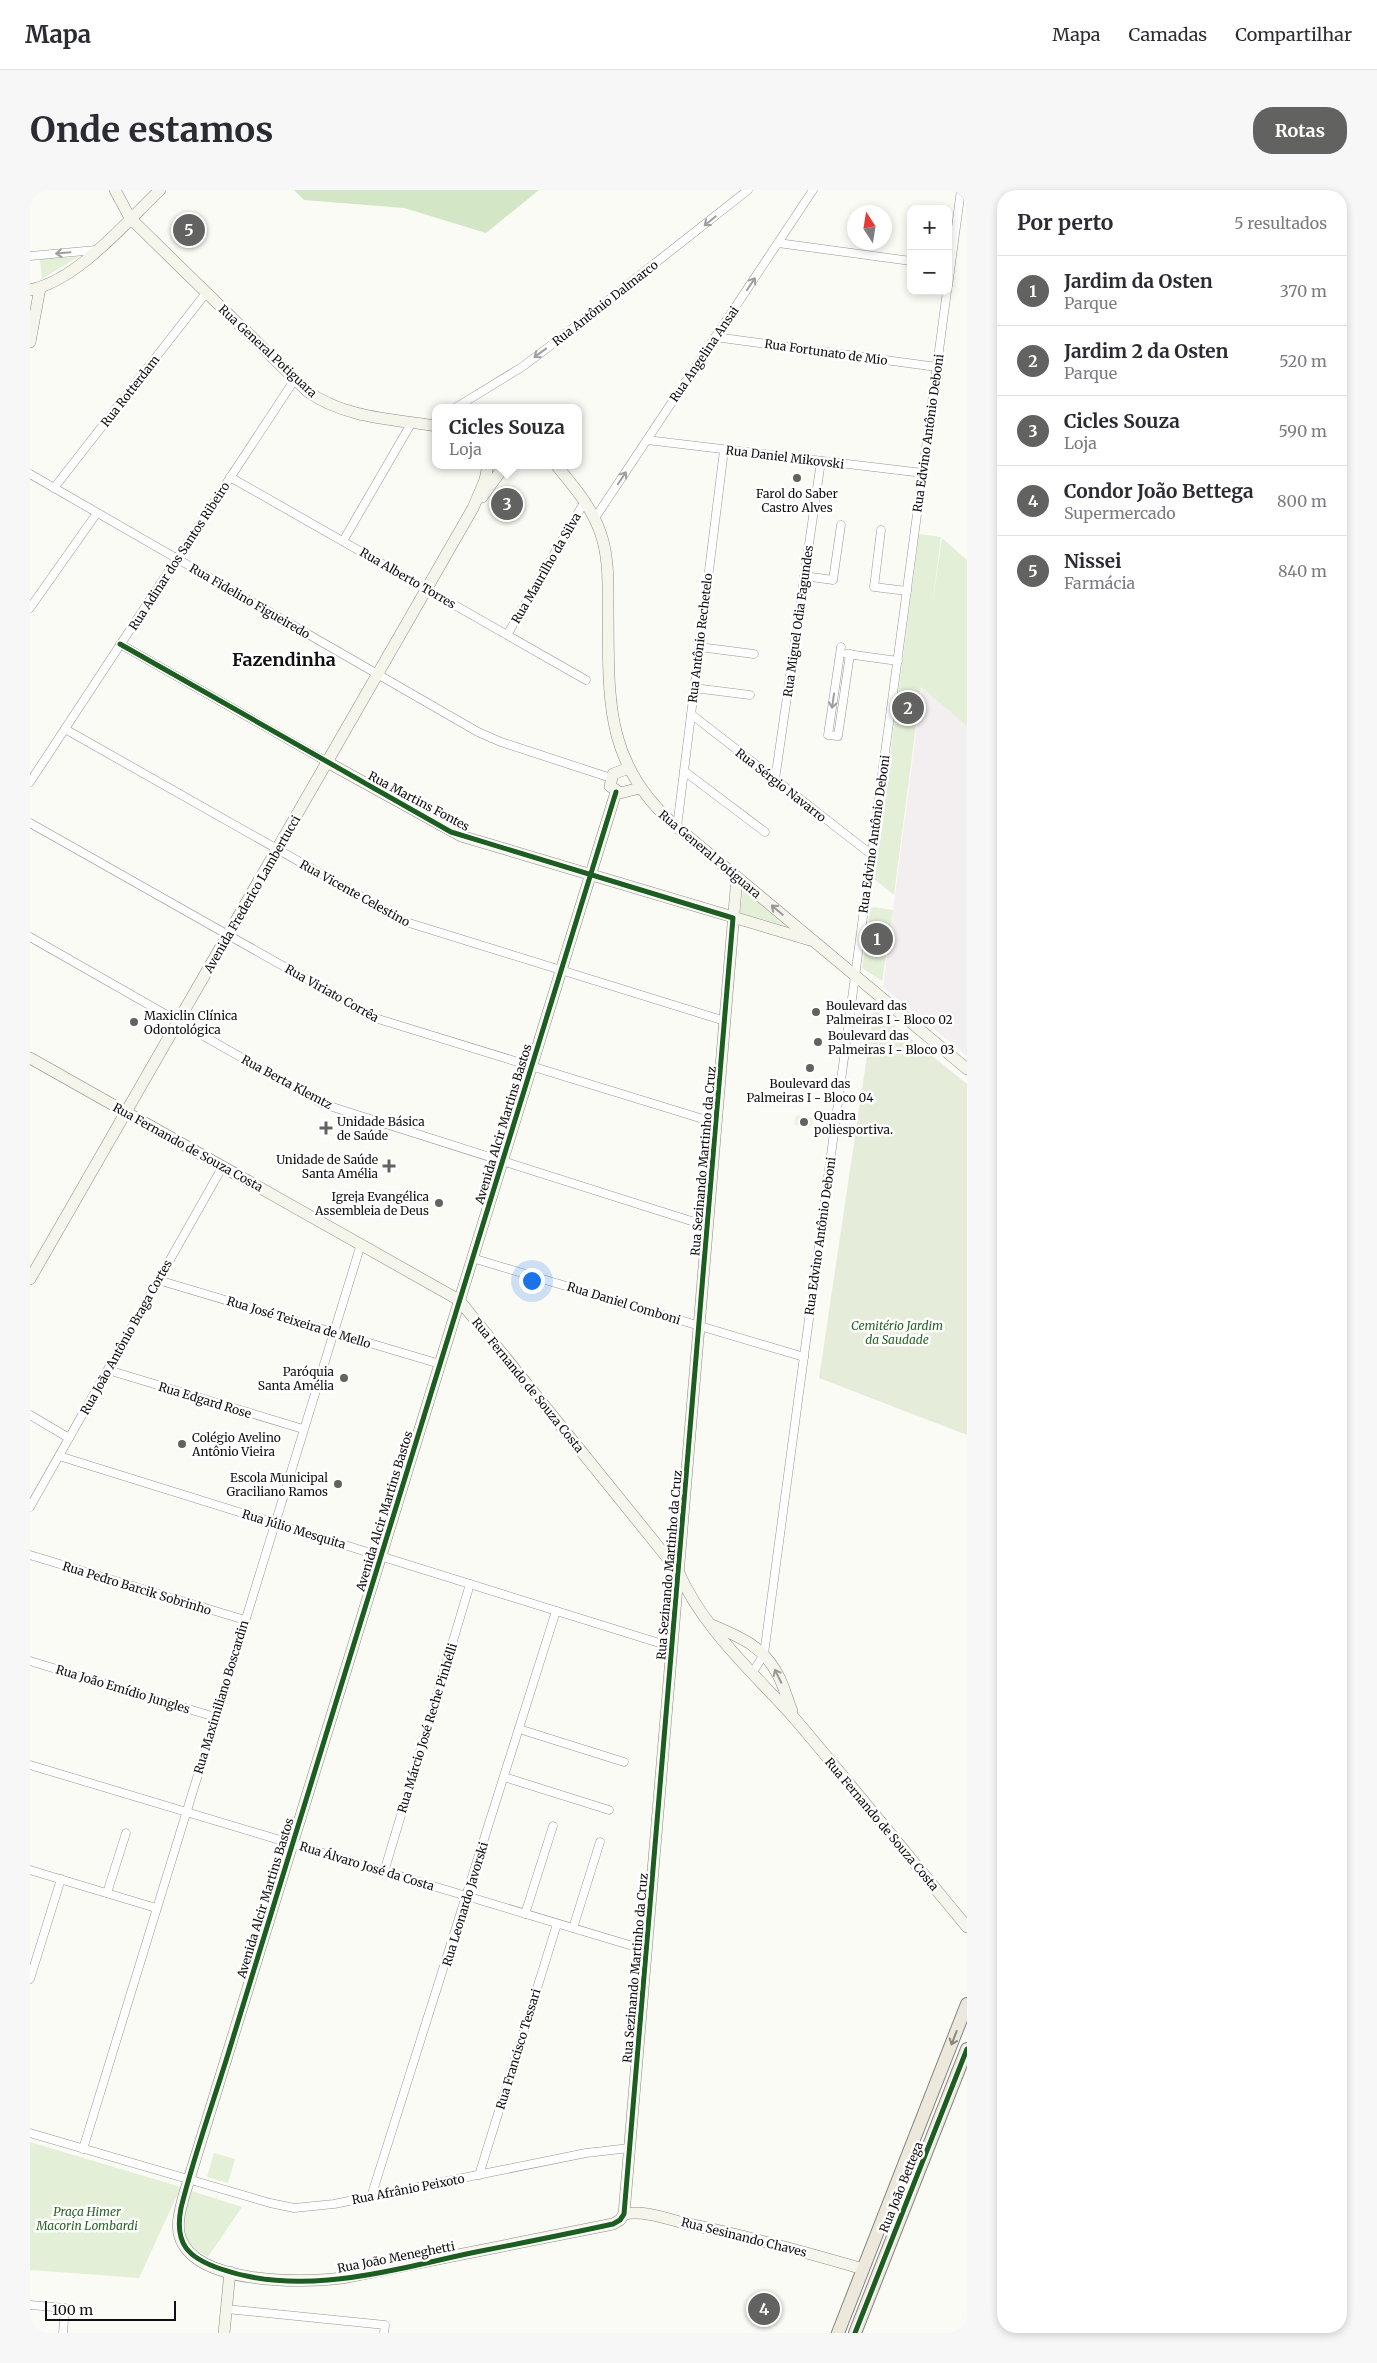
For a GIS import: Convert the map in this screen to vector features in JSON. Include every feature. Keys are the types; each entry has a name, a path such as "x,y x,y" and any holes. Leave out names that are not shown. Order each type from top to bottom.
{"main road":[{"name":"Rua João Bettega","path":"838,2333 967,2004"},
{"name":"Rua João Bettega","path":"855,2333 967,2049"},
{"path":"936,2082 952,2088"},
{"path":"870,2250 885,2255"},
{"path":"849,2304 864,2310"}],"street":[{"name":"Rua General Potiguara","path":"115,190 130,218 295,379 316,397 339,408 432,425"},
{"path":"30,342 34,317 33,287 71,272 160,190"},
{"name":"Rua Antônio Dalmarco","path":"461,404 543,351 748,190"},
{"name":"Rua Angelina Ansai","path":"595,518 813,190"},
{"path":"952,252 961,190"},
{"path":"778,243 907,259"},
{"path":"30,256 96,250"},
{"name":"Rua Rotterdam","path":"54,488 206,293"},
{"name":"Rua Edvino Antônio Deboni","path":"754,1672 764,1654 947,295"},
{"path":"30,306 34,317"},
{"name":"Rua Fortunato de Mio","path":"716,337 937,367"},
{"name":"Rua Adinar dos Santos Ribeiro","path":"30,782 295,379"},
{"path":"343,541 412,422"},
{"name":"Rua Daniel Mikovski","path":"647,440 923,473"},
{"name":"Rua Antônio Rechetelo","path":"677,827 724,450"},
{"name":"Rua Miguel Odia Fagundes","path":"775,780 821,461"},
{"name":"Avenida Frederico Lambertucci","path":"473,508 485,480 487,469"},
{"name":"Avenida Frederico Lambertucci","path":"30,1279 473,508 502,469"},
{"name":"Rua General Potiguara","path":"555,469 566,477"},
{"name":"Rua General Potiguara","path":"559,469 585,501 595,518 603,540 607,566 610,704 618,742 640,788 657,809 677,827 967,1069"},
{"name":"Rua Fidelino Figueiredo","path":"30,474 492,739 611,778"},
{"name":"Rua Alberto Torres","path":"230,477 586,680"},
{"name":"Rua Maurilho da Silva","path":"507,635 585,501"},
{"path":"30,608 97,513"},
{"path":"804,576 833,580 841,525"},
{"path":"881,530 874,587 907,591"},
{"name":"Rua Martins Fontes","path":"120,644 451,832 814,942"},
{"path":"699,647 754,654"},
{"path":"850,654 838,736 828,735 840,650 850,654 898,661"},
{"path":"694,688 750,695"},
{"name":"Rua Sérgio Navarro","path":"691,714 872,855"},
{"name":"Rua Vicente Celestino","path":"65,729 410,924 725,1021"},
{"path":"629,768 617,771 611,778 610,786 616,792 624,793 640,788"},
{"path":"684,771 765,832"},
{"name":"Avenida Alcir Martins Bastos","path":"180,2236 180,2215 189,2181 616,792"},
{"name":"Rua Viriato Corrêa","path":"30,823 375,1018 716,1123"},
{"name":"Rua Sezinando Martinho da Cruz","path":"624,2214 737,877"},
{"name":"Rua Berta Klemtz","path":"30,938 323,1104 707,1226"},
{"name":"Rua Fernando de Souza Costa","path":"31,1062 126,1112 460,1300 678,1571 692,1600 729,1648 754,1672 796,1721 967,1927"},
{"name":"Rua João Antônio Braga Cortes","path":"30,1507 223,1166"},
{"name":"Rua Maximiliano Boscardin","path":"83,2149 360,1244"},
{"name":"Rua Daniel Comboni","path":"472,1258 804,1357"},
{"name":"Rua José Teixeira de Mello","path":"158,1280 440,1364"},
{"name":"Rua Edgard Rose","path":"108,1370 303,1429"},
{"path":"30,1415 69,1438"},
{"name":"Rua Júlio Mesquita","path":"59,1456 672,1647"},
{"name":"Rua Pedro Barcik Sobrinho","path":"30,1555 245,1620"},
{"name":"Rua Márcio José Reche Pinhélli","path":"384,1872 470,1584"},
{"name":"Rua Leonardo Javorski","path":"371,2197 556,1611"},
{"name":"Rua Fernando de Souza Costa","path":"710,1624 747,1640 764,1654 778,1676 796,1721"},
{"name":"Rua João Emídio Jungles","path":"30,1661 215,1717"},
{"path":"519,1729 624,1762"},
{"name":"Rua Álvaro José da Costa","path":"30,1765 646,1950"},
{"path":"504,1777 609,1810"},
{"path":"525,1914 553,1826"},
{"path":"107,1893 126,1833"},
{"path":"573,1928 600,1842"},
{"path":"30,1870 156,1908"},
{"path":"30,1979 61,1879"},
{"name":"Rua Francisco Tessari","path":"479,2175 557,1924"},
{"name":"Rua Afrânio Peixoto","path":"30,2133 189,2181 294,2208 319,2207 586,2154 630,2148"},
{"name":"Rua Sesinando Chaves","path":"624,2214 632,2212 651,2215 719,2230 863,2269"},
{"name":"Rua João Meneghetti","path":"180,2236 187,2250 194,2256 208,2265 230,2272 257,2279 288,2281 322,2280 363,2275 614,2224 624,2214"},
{"path":"224,2333 230,2272"},
{"path":"30,2305 65,2308 63,2333"},
{"path":"226,2309 384,2329"}],"shaded area":[{"path":"922,687 967,726 967,1056 883,987"}],"green space":[{"path":"294,190 539,190 486,233 404,208 304,200"},
{"path":"78,257 42,279 40,259"},
{"path":"919,534 941,537 932,607 942,538 967,560 967,726 921,687 894,895 874,879"},
{"path":"743,890 785,926 740,913"},
{"path":"874,907 893,910 882,981 862,968 870,909"},
{"name":"Cemitério Jardim da Saudade","path":"874,1009 967,1084 967,1435 819,1378"},
{"name":"Quadra poliesportiva.","path":"796,1115 813,1118 811,1128 794,1125"},
{"name":"Praça Himer Macorin Lombardi","path":"30,2142 181,2187 139,2278 30,2270"},
{"path":"214,2153 235,2159 228,2183 207,2177"},
{"path":"192,2191 242,2207 208,2257 191,2243 184,2229 184,2221"}],"cycle path":[{"path":"120,644 451,832 733,918 624,2214 620,2220 613,2224 348,2278 284,2281 252,2277 210,2265 192,2254 182,2240 179,2221 181,2208 186,2188 229,2051 543,1028 580,910 616,792"},
{"path":"855,2333 967,2049"}],"place":[{"name":"Nissei","path":"189,230"},
{"name":"Farol do Saber Castro Alves","path":"797,478"},
{"name":"Cicles Souza","path":"507,504"},
{"name":"Jardim 2 da Osten","path":"908,708"},
{"name":"Jardim da Osten","path":"877,939"},
{"name":"Boulevard das Palmeiras I - Bloco 02","path":"816,1012"},
{"name":"Maxiclin Clínica Odontológica","path":"134,1022"},
{"name":"Boulevard das Palmeiras I - Bloco 03","path":"818,1042"},
{"name":"Boulevard das Palmeiras I - Bloco 04","path":"810,1068"},
{"name":"Quadra poliesportiva.","path":"804,1122"},
{"name":"Unidade Básica de Saúde","path":"326,1128"},
{"name":"Unidade de Saúde Santa Amélia","path":"389,1166"},
{"name":"Igreja Evangélica Assembleia de Deus","path":"439,1203"},
{"name":"Paróquia Santa Amélia","path":"344,1378"},
{"name":"Colégio Avelino Antônio Vieira","path":"182,1444"},
{"name":"Escola Municipal Graciliano Ramos","path":"338,1484"},
{"name":"Condor João Bettega","path":"764,2309"}],"district":[{"name":"Fazendinha","path":"284,659"}]}
